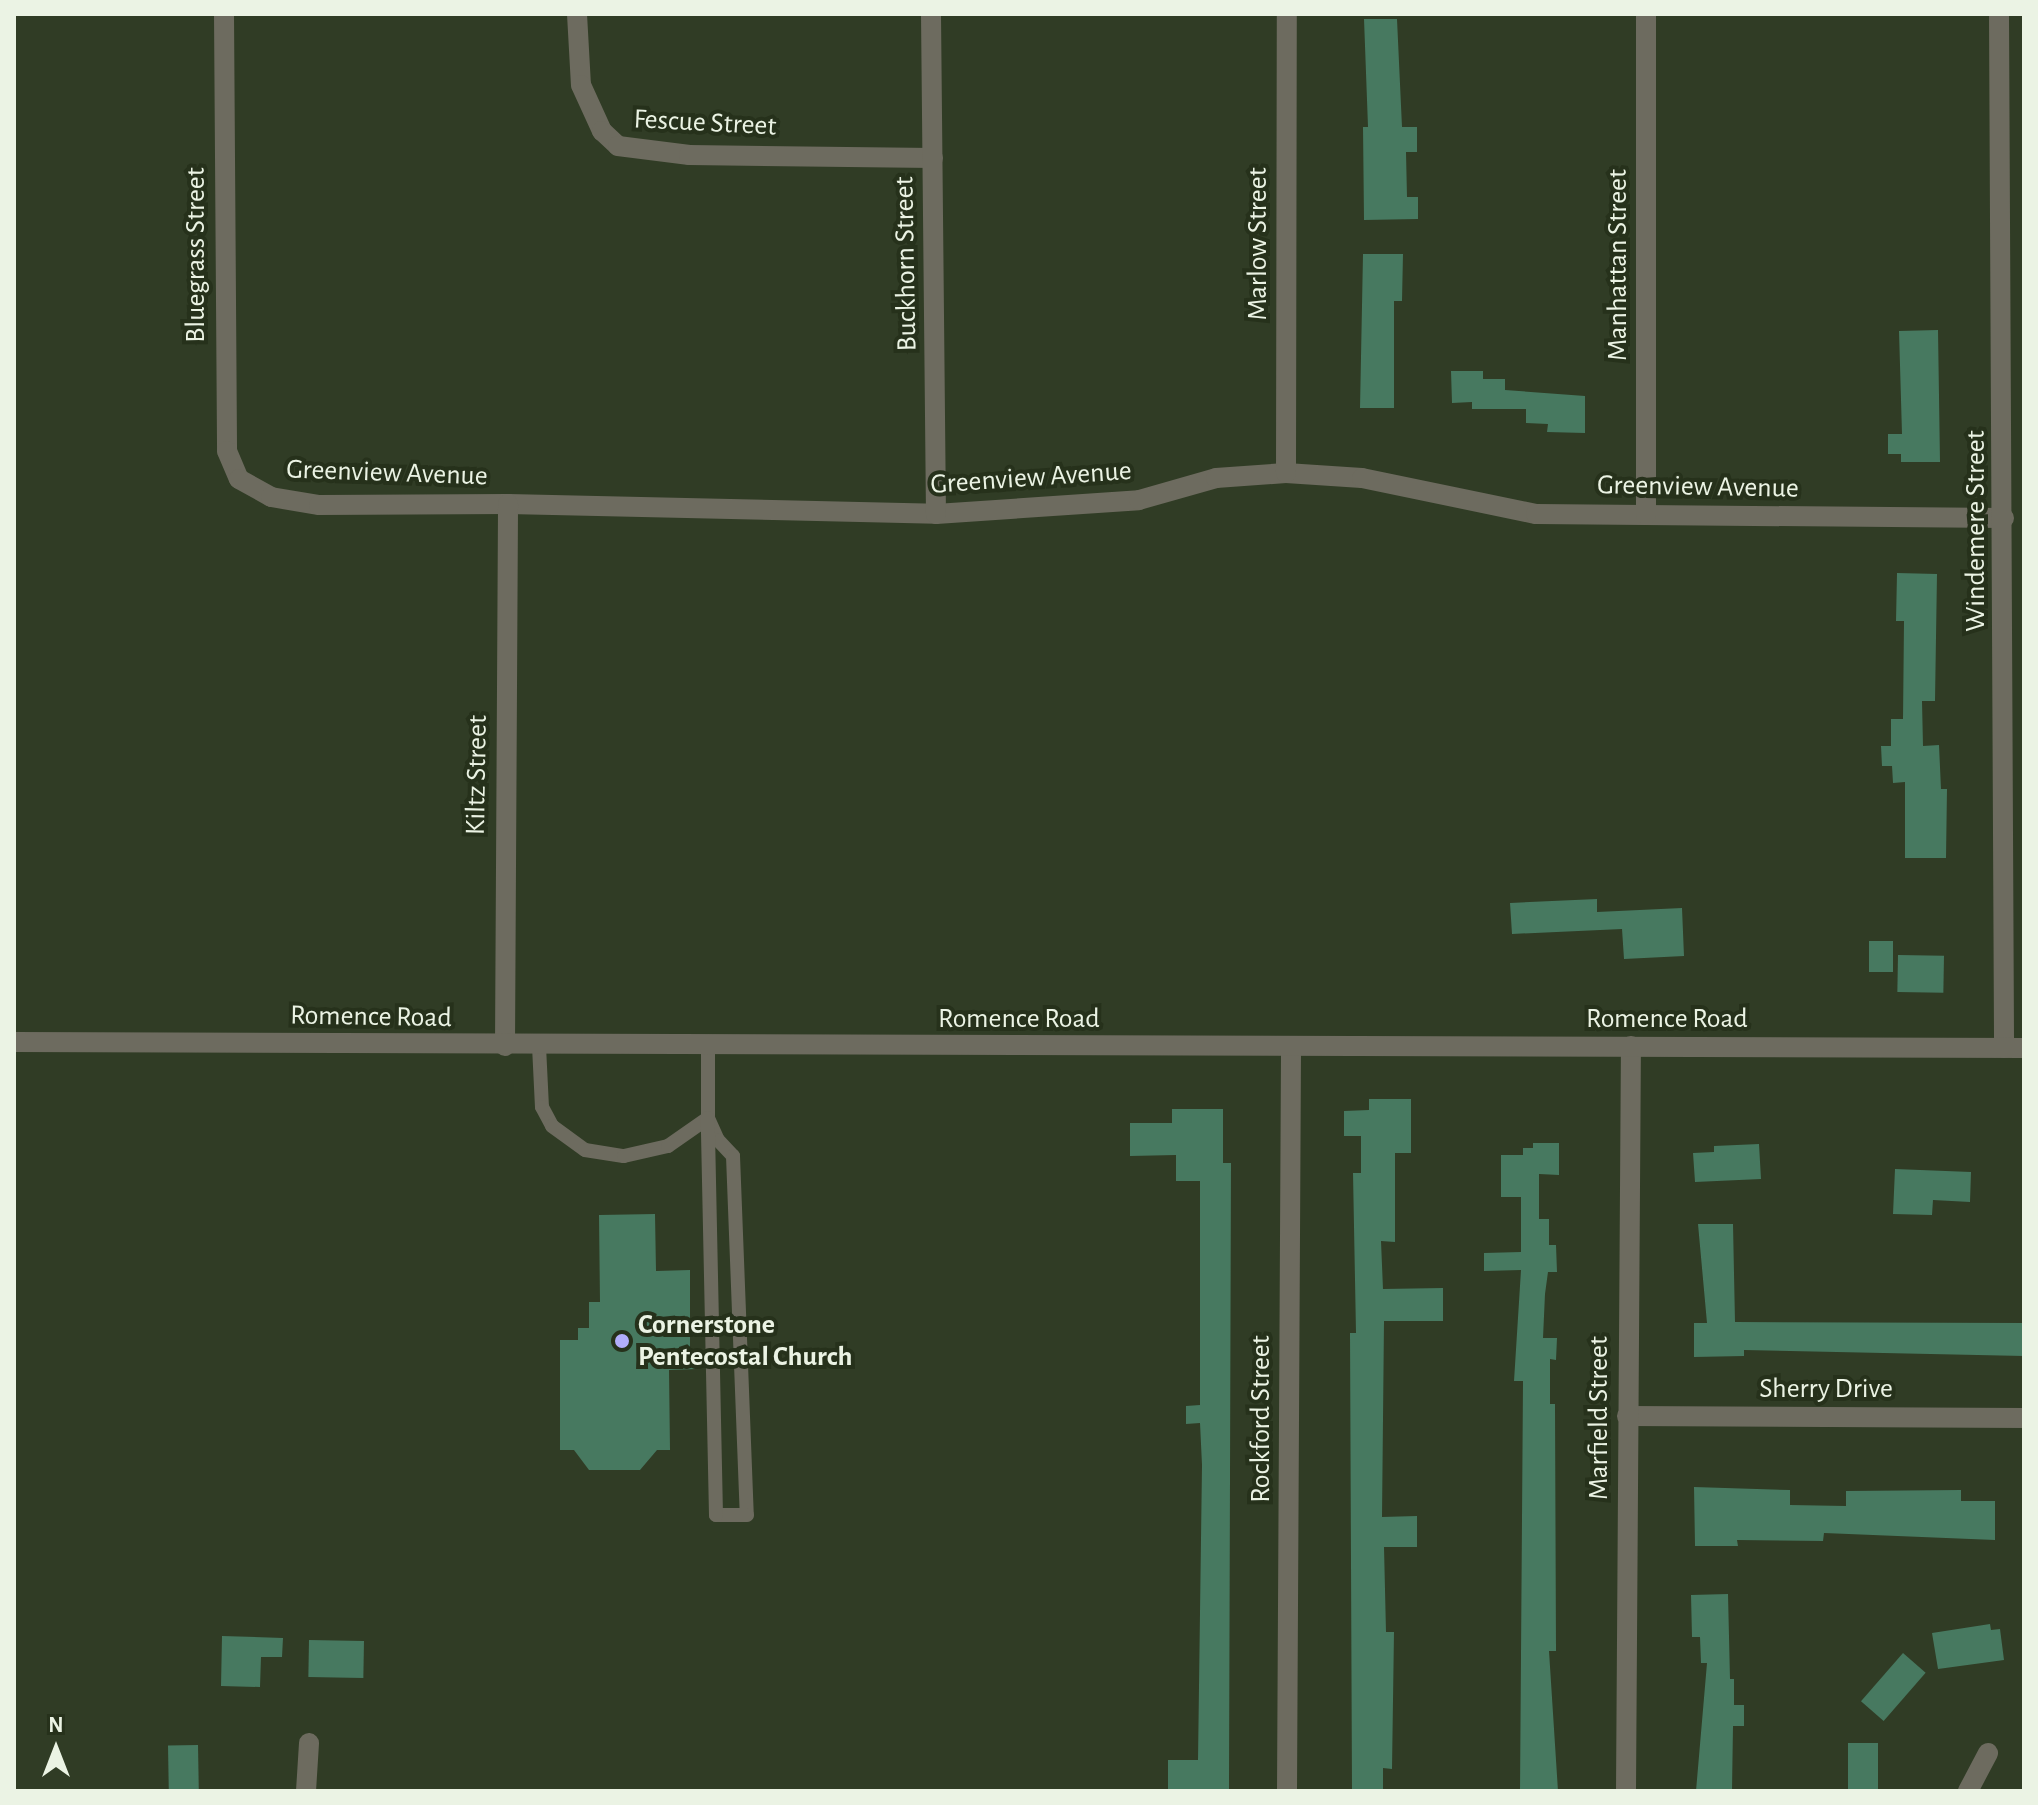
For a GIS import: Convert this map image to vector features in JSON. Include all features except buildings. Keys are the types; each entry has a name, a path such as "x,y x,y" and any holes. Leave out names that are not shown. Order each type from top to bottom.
{"street":[{"name":"Bluegrass Street","path":"224,14 224,418 232,465 250,489"},
{"name":"Fescue Street","path":"577,14 581,85 602,131 618,146 689,155 933,158"},
{"name":"Buckhorn Street","path":"931,14 936,514"},
{"name":"Marlow Street","path":"1286,473 1287,14"},
{"name":"Manhattan Street","path":"1646,14 1646,515"},
{"name":"Windemere Street","path":"1999,14 2004,518 2014,690 2014,1048"},
{"name":"Greenview Avenue","path":"250,489 319,505 508,504 936,514 1139,500 1216,478 1286,473 1387,482 1536,514 2004,518"},
{"name":"Kiltz Street","path":"505,1046 508,504"},
{"name":"Romence Road","path":"14,1042 708,1047 2014,1048"},
{"name":"Marfield Street","path":"1626,1791 1631,1046"},
{"name":"Rockford Street","path":"1287,1791 1291,1048"},
{"name":"Sherry Drive","path":"1627,1416 2024,1418"},
{"path":"306,1791 309,1743"},
{"path":"1968,1791 1988,1753"}],"lane":[{"path":"539,1046 542,1107 552,1126 585,1150 644,1154 687,1136 708,1118"},
{"path":"708,1047 708,1118 716,1515 747,1515 733,1156 718,1140 708,1118"}],"place":[{"name":"Cornerstone Pentecostal Church","path":"622,1341"}]}
